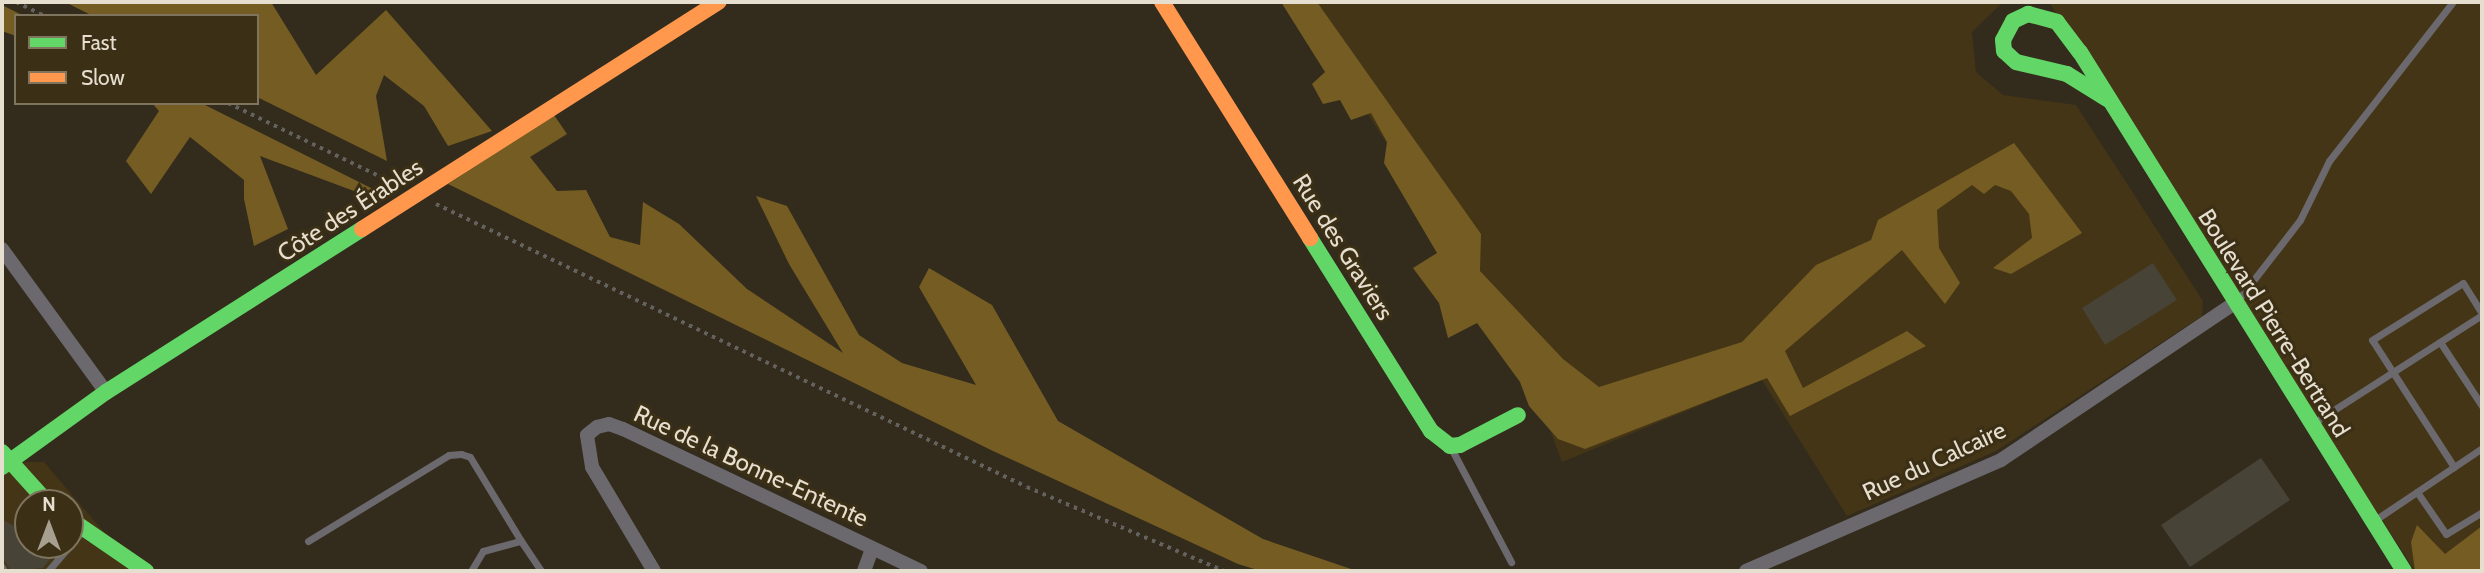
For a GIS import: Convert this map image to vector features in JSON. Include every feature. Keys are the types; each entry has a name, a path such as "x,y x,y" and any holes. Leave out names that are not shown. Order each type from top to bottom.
{"street":[{"name":"Côte des Érables","path":"4,460 719,2"},
{"name":"Rue des Graviers","path":"1162,2 1431,431 1450,446"},
{"name":"Boulevard Pierre-Bertrand","path":"2107,99 2067,74 2016,62 2004,51 2003,40 2013,20 2028,15 2057,22 2107,99 2404,571"},
{"path":"2,249 107,392"},
{"name":"Rue du Calcaire","path":"1746,571 2001,460 2235,303"},
{"path":"1450,446 1474,441 1518,415"},
{"name":"Rue de la Bonne-Entente","path":"654,571 592,467 587,435 597,426 609,424 623,429 921,571"},
{"path":"4,460 33,489"},
{"path":"84,529 146,571"},
{"path":"864,571 872,549"}],"lane":[{"path":"2235,303 2300,220 2329,160 2453,2"},
{"path":"2311,424 2392,373 2482,314 2463,283 2372,340 2392,373 2454,467"},
{"path":"2440,342 2482,406"},
{"path":"1450,446 1511,562"},
{"path":"2373,522 2482,448"},
{"path":"308,541 449,455 461,454 470,457 541,571"},
{"path":"2417,492 2446,534 2482,512"},
{"path":"471,571 483,551 521,541"}],"path":[{"path":"16,2 41,14"},
{"path":"232,105 407,189"},
{"path":"427,199 1027,487 1224,571"}],"shaded area":[{"path":"65,2 271,2 316,75 386,10 492,131 448,146 424,106 384,75 376,96 387,161 259,98 259,14 89,14"},
{"path":"1281,2 1317,2 1481,234 1480,271 1563,359 1599,387 1742,342 1816,265 1871,240 1878,220 2014,143 2082,233 2011,274 1993,268 2032,238 2029,214 2011,191 1995,185 1984,194 1972,185 1937,210 1939,248 1960,283 1945,304 1902,250 1785,351 1803,388 1907,331 1926,346 1790,416 1767,378 1585,449 1558,439 1529,406 1520,382 1477,323 1448,338 1439,303 1413,268 1437,253 1384,163 1387,142 1371,113 1351,120 1340,100 1323,104 1312,84 1325,72"},
{"path":"1297,2 2003,2 1972,32 1976,72 2003,95 2076,105 2203,301 2202,316 1996,451 1847,516 1762,380 1562,462 1524,360"},
{"path":"2049,2 2482,2 2482,571 2415,571"},
{"path":"2,5 20,14 14,14 14,35 2,31"},
{"path":"154,105 205,105 377,191 362,194 260,156 288,229 254,246 244,199 244,180 190,137 151,194 126,161 159,111"},
{"path":"554,115 567,134 530,157 557,191 586,190 610,237 640,245 643,202 679,224 747,289 843,353 789,264 756,196 787,206 859,335 902,363 976,385 919,287 929,268 992,305 1058,421 1263,539 1357,571 1261,571 1238,564 993,451 448,184"},
{"path":"2,452 9,462 44,462 67,489 14,489 14,559 84,559 84,509 126,558 146,571 2,571"},
{"path":"2417,525 2445,554 2482,526 2482,571 2415,571 2411,542"}],"building":[{"path":"2153,263 2177,300 2105,345 2082,308"},
{"path":"2261,458 2290,500 2190,567 2161,525"},
{"path":"2,519 14,526 14,559 50,559 43,568 11,571 2,557"}],"traffic: fast":[{"path":"2107,99 2067,74 2016,62 2004,51 2003,40 2013,21 2028,14 2057,22 2080,52 2404,571"},
{"path":"2,467 106,392 362,229"},
{"path":"1310,238 1431,431 1450,446 1460,445 1518,415"},
{"path":"2,452 35,489"},
{"path":"84,529 146,571"}],"traffic: slow":[{"path":"362,229 719,2"},
{"path":"1162,2 1310,238"}]}
